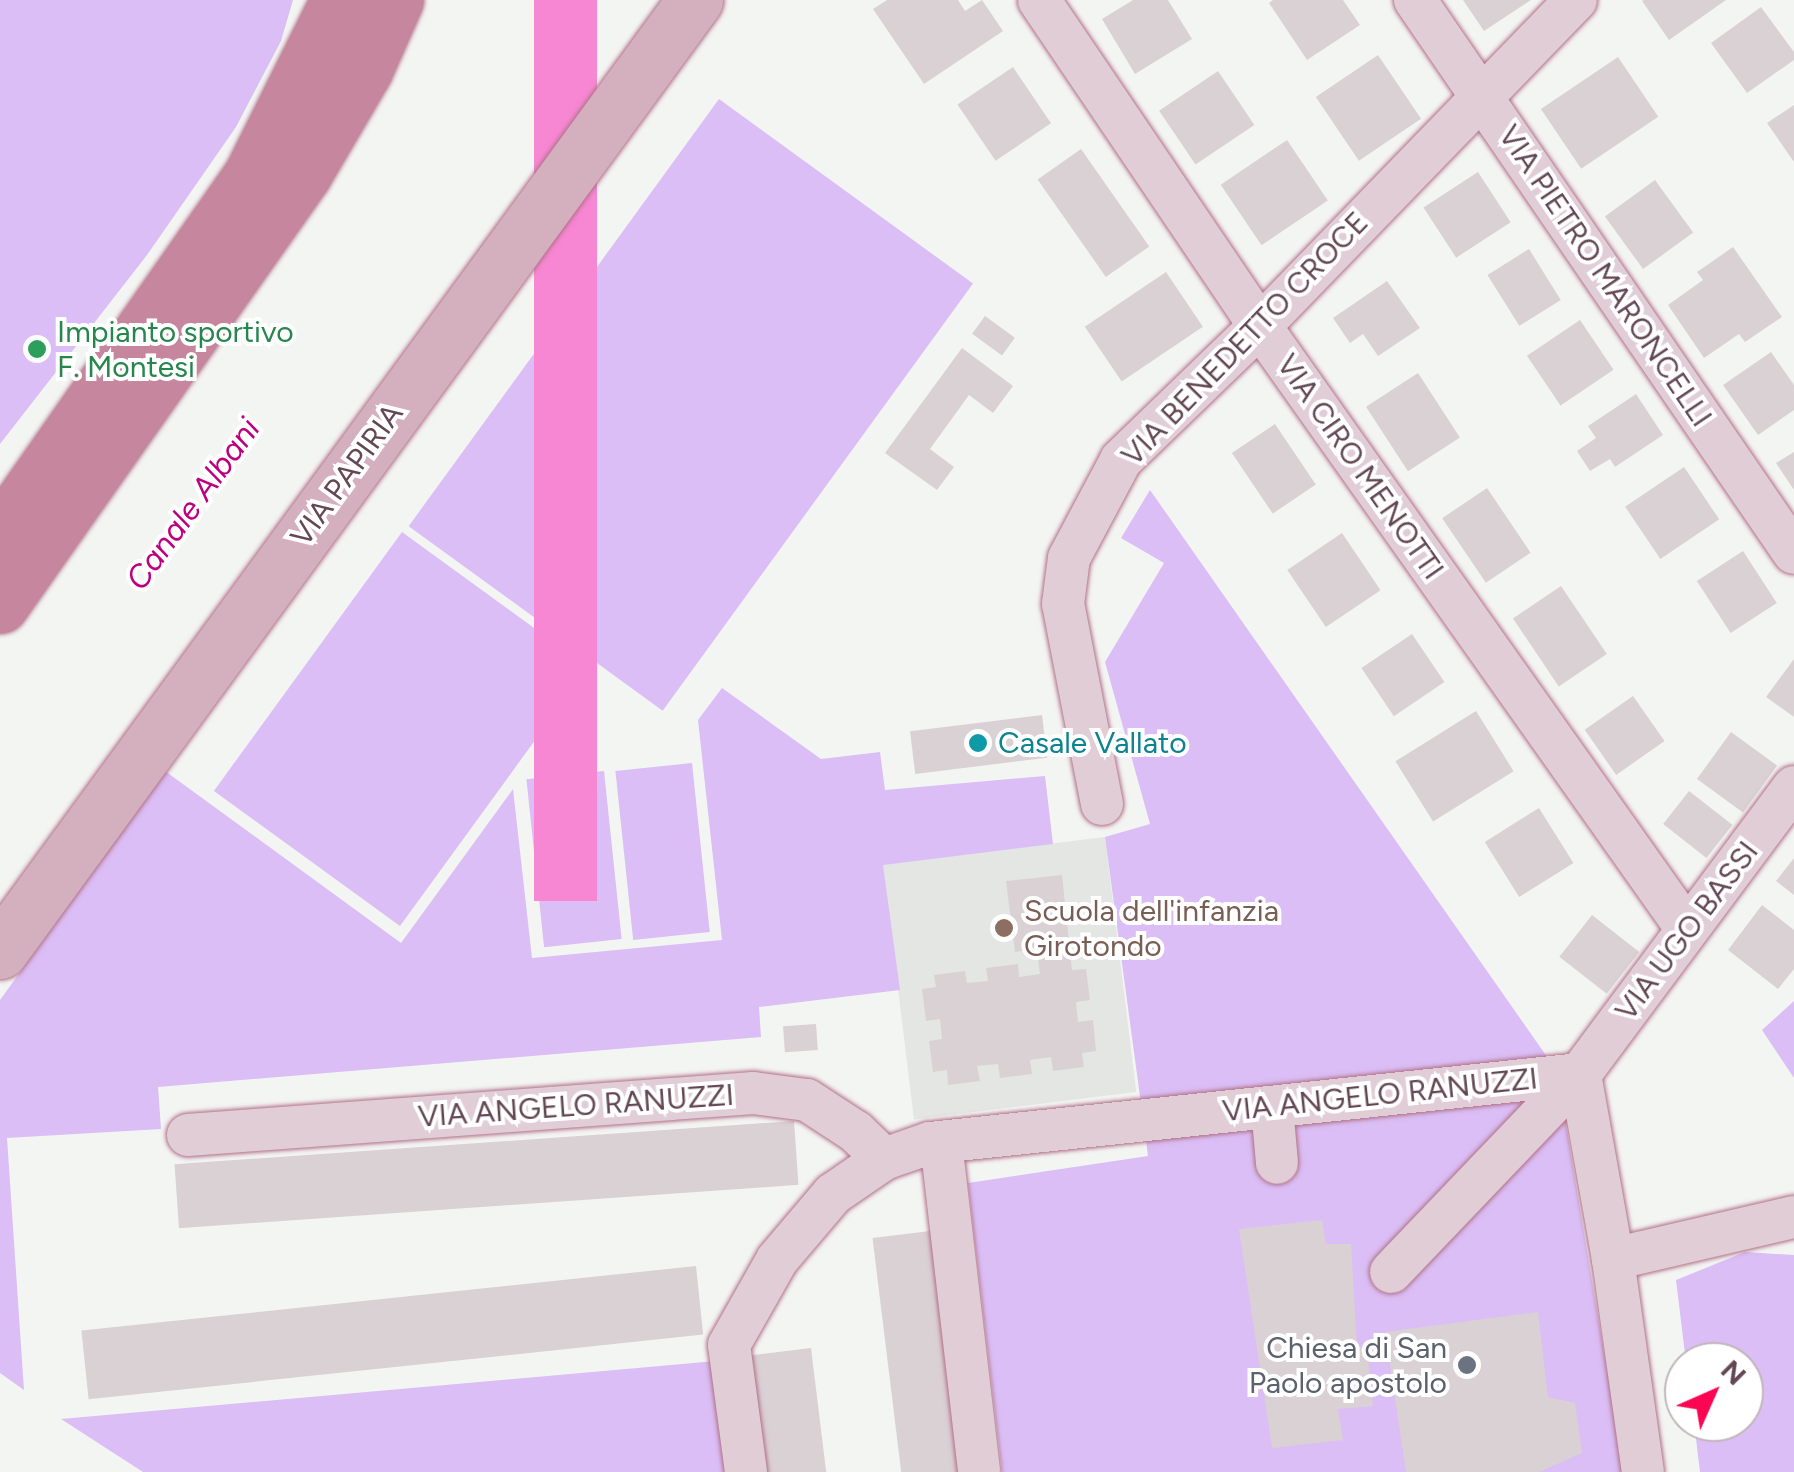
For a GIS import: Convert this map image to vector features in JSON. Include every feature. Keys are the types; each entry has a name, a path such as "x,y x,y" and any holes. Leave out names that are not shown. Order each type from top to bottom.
{"highway":[{"path":"0,536 251,177 338,0"},
{"path":"0,606 303,174 364,70 395,0"}],"main road":[{"name":"VIA PAPIRIA","path":"0,950 695,0"}],"street":[{"name":"VIA CIRO MENOTTI","path":"1039,0 1260,326 1687,930"},
{"name":"VIA PIETRO MARONCELLI","path":"1416,0 1794,553"},
{"name":"VIA BENEDETTO CROCE","path":"1102,804 1063,604 1070,558 1122,460 1260,326 1576,0"},
{"name":"VIA UGO BASSI","path":"1391,1272 1580,1074 1794,787"},
{"name":"VIA ANGELO RANUZZI","path":"188,1135 753,1092 807,1100 856,1132 884,1159 941,1142 1580,1074"},
{"path":"1580,1074 1613,1259 1643,1472"},
{"path":"1272,1107 1276,1163"},
{"path":"941,1142 979,1472"},
{"path":"746,1472 730,1345 776,1260 832,1194 884,1159"},
{"path":"1613,1259 1792,1220"}],"shaded area":[{"path":"0,0 293,0 281,41 236,127 147,255 0,444"},
{"path":"719,99 973,284 663,711 409,526"},
{"path":"1150,490 1557,1071 1624,1472 1002,1472 968,1183 1148,1156 1105,837 1150,824 1105,662 1164,563 1121,538"},
{"path":"402,532 588,667 400,926 214,791"},
{"path":"722,688 821,759 880,752 885,790 1045,776 1053,844 883,865 900,990 759,1007 761,1037 158,1087 161,1129 7,1138 24,1390 0,1373 0,1000 165,771 401,943 513,789 532,958 722,940 698,720"},
{"path":"692,763 710,932 633,940 615,771"},
{"path":"604,771 622,939 544,947 526,779"},
{"name":"Scuola dell'infanzia Girotondo","path":"1105,837 1136,1092 914,1119 883,864"},
{"path":"1794,1001 1794,1078 1762,1030"},
{"path":"1745,1252 1794,1255 1794,1472 1700,1472 1696,1442 1764,1442 1764,1342 1684,1342 1676,1280"},
{"path":"716,1361 730,1472 143,1472 61,1419"}],"water":[{"path":"534,0 597,0 597,901 534,901"}],"building":[{"path":"887,0 958,0 965,11 982,0 1003,31 924,84 873,9"},
{"path":"1133,0 1168,0 1192,39 1135,74 1102,19"},
{"path":"1343,0 1360,25 1307,60 1269,3"},
{"path":"1463,0 1531,0 1484,31"},
{"path":"1644,0 1726,0 1669,40 1642,1"},
{"path":"1761,7 1794,52 1794,60 1747,93 1711,43"},
{"path":"1378,55 1421,119 1359,161 1316,97"},
{"path":"1618,57 1658,117 1581,169 1541,109"},
{"path":"1013,67 1051,123 995,161 957,104"},
{"path":"1218,71 1254,125 1195,165 1159,111"},
{"path":"1794,105 1794,162 1767,123"},
{"path":"1287,140 1328,201 1261,245 1221,185"},
{"path":"1081,149 1149,246 1106,277 1038,179"},
{"path":"1478,172 1511,222 1456,258 1423,207"},
{"path":"1655,180 1693,233 1643,269 1605,216"},
{"path":"1733,247 1782,317 1745,342 1739,334 1704,358 1668,305 1703,280 1697,272"},
{"path":"1529,249 1561,300 1519,326 1487,275"},
{"path":"1166,272 1203,327 1122,382 1085,327"},
{"path":"1387,281 1420,328 1378,356 1363,334 1350,343 1333,318"},
{"path":"985,316 1015,338 1002,356 972,334"},
{"path":"1580,320 1614,370 1560,406 1527,356"},
{"path":"962,348 1013,386 993,413 969,395 930,449 954,467 937,490 885,453"},
{"path":"1771,352 1794,385 1794,410 1758,435 1723,385"},
{"path":"1418,373 1460,438 1408,471 1366,407"},
{"path":"1636,394 1663,435 1615,467 1610,459 1590,471 1577,451 1596,438 1588,426"},
{"path":"1275,424 1316,485 1273,514 1232,453"},
{"path":"1794,452 1794,490 1776,463"},
{"path":"1684,467 1719,519 1660,559 1625,507"},
{"path":"1487,488 1531,553 1486,583 1442,518"},
{"path":"1342,533 1381,590 1326,627 1287,570"},
{"path":"1743,551 1777,603 1731,633 1697,581"},
{"path":"1561,586 1607,654 1559,686 1513,618"},
{"path":"1412,634 1444,682 1394,716 1361,668"},
{"path":"1794,659 1794,717 1766,697"},
{"path":"1633,696 1665,741 1616,775 1585,730"},
{"path":"1476,711 1514,771 1433,822 1395,761"},
{"name":"Casale Vallato","path":"1042,715 1047,758 915,774 910,731"},
{"path":"1731,732 1777,766 1743,812 1697,779"},
{"path":"1689,791 1732,825 1706,858 1663,824"},
{"path":"1539,808 1573,863 1519,897 1485,842"},
{"path":"1794,858 1794,895 1776,881"},
{"path":"1062,875 1072,970 1086,969 1090,1000 1076,1002 1078,1022 1093,1020 1096,1051 1082,1053 1084,1067 1053,1071 1051,1057 1030,1060 1032,1074 1000,1078 998,1064 977,1066 980,1081 948,1085 947,1070 933,1072 929,1041 942,1039 940,1019 926,1021 922,989 936,987 934,975 965,971 967,983 988,981 986,968 1018,964 1019,977 1040,974 1037,949 1015,952 1006,881"},
{"path":"1762,905 1794,930 1794,969 1778,989 1728,950"},
{"path":"1592,915 1639,952 1607,994 1559,957"},
{"path":"816,1024 818,1050 785,1052 783,1026"},
{"path":"794,1121 798,1185 179,1228 175,1164"},
{"path":"1322,1220 1326,1244 1351,1244 1357,1347 1367,1348 1373,1406 1338,1409 1343,1440 1272,1448 1239,1229"},
{"path":"938,1230 968,1472 901,1472 872,1238"},
{"path":"696,1266 703,1335 89,1399 81,1331"},
{"name":"Chiesa di San Paolo apostolo","path":"1538,1312 1548,1397 1575,1403 1582,1453 1539,1472 1406,1472 1385,1332"},
{"path":"811,1348 826,1472 762,1472 747,1356"}],"place":[{"name":"Impianto sportivo F. Montesi","path":"37,349"},
{"name":"Casale Vallato","path":"978,743"},
{"name":"Scuola dell'infanzia Girotondo","path":"1004,928"},
{"name":"Chiesa di San Paolo apostolo","path":"1467,1365"}],"water label":[{"name":"Canale Albani","path":"193,504"}]}
